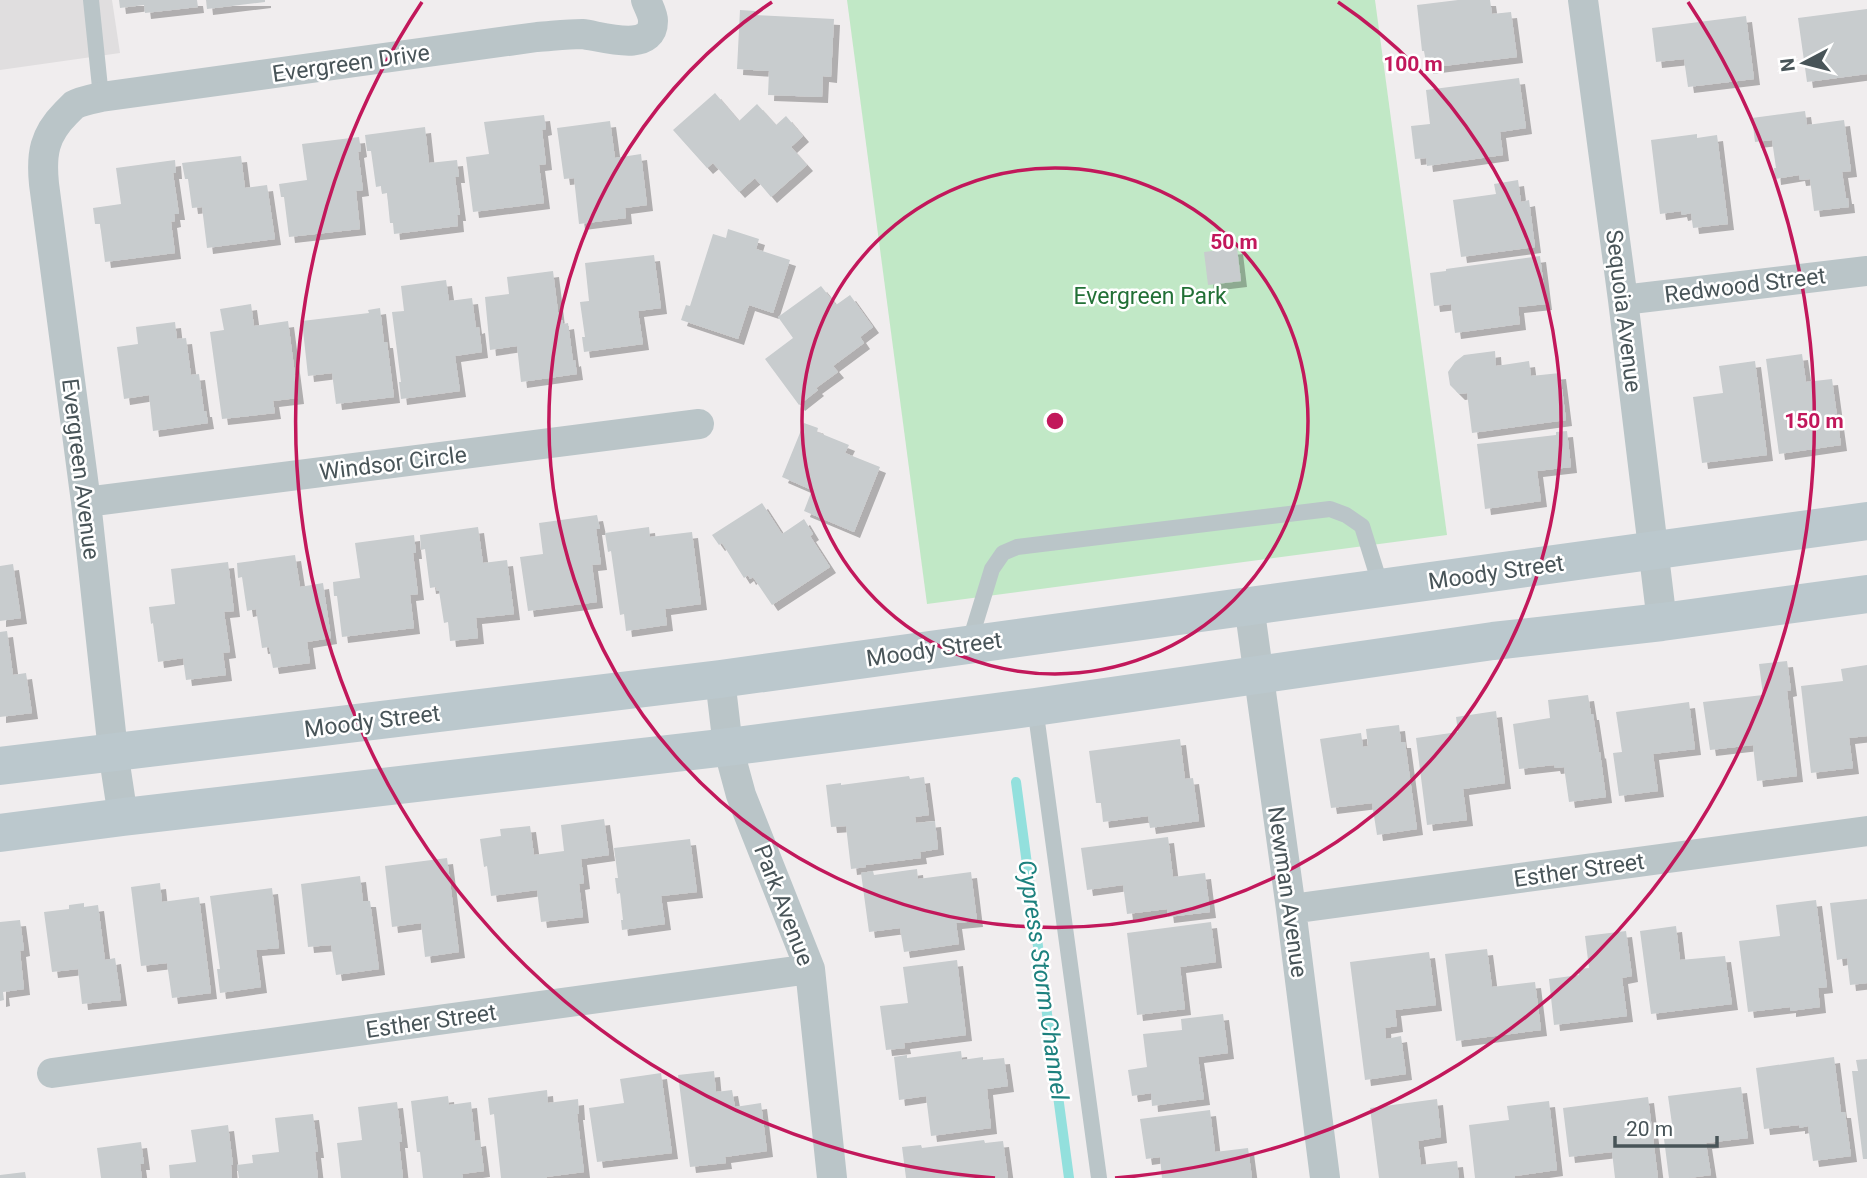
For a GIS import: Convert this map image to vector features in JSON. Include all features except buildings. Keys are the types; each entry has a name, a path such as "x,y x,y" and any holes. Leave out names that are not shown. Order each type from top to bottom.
{"main road":[{"name":"Moody Street","path":"0,766 720,679 1867,521"},
{"path":"0,833 728,747 1035,707 1493,640 1662,622 1867,594"}],"street":[{"name":"Evergreen Drive","path":"55,123 74,105 101,97 537,37 580,34 639,41 651,30 653,21 646,0"},
{"name":"Sequoia Avenue","path":"1583,0 1662,622"},
{"name":"Evergreen Avenue","path":"55,123 48,135 43,166 123,817"},
{"name":"Redwood Street","path":"1623,300 1867,271"},
{"name":"Windsor Circle","path":"86,502 699,424"},
{"name":"Newman Avenue","path":"1250,605 1325,1178"},
{"name":"Park Avenue","path":"720,679 728,747 741,795 810,969 832,1178"},
{"name":"Esther Street","path":"1291,909 1867,831"},
{"name":"Esther Street","path":"51,1073 810,969"}],"lane":[{"path":"91,0 101,97"},
{"path":"969,644 992,569 1003,554 1017,547 1330,509 1346,515 1362,526 1381,587"},
{"path":"1035,707 1099,1178"}],"shaded area":[{"path":"0,0 112,0 120,53 0,70"}],"green space":[{"name":"Evergreen Park","path":"847,0 1375,0 1447,535 927,604"}],"waterway":[{"name":"Cypress Storm Channel","path":"1016,782 1069,1178"}]}
